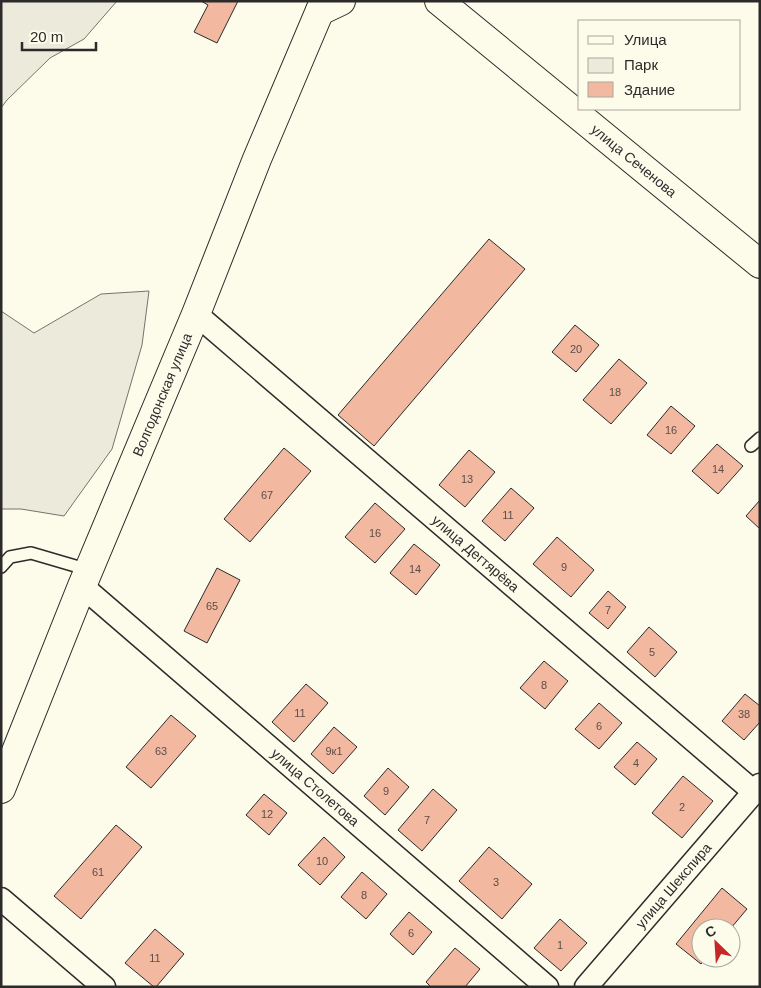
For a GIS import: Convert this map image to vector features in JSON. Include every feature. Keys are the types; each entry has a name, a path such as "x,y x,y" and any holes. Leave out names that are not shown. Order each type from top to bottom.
{"main road":[{"name":"улица Сеченова","path":"438,2 760,264"},
{"name":"Волгодонская улица","path":"1,789 85,578 196,314 258,159 329,5"}],"street":[{"name":"улица Дегтярёва","path":"196,314 757,788"},
{"name":"улица Столетова","path":"85,578 547,987"},
{"name":"улица Шекспира","path":"586,987 757,788"},
{"path":"1,899 104,987"}],"lane":[{"path":"751,446 760,438"},
{"path":"1,567 10,557 31,553 85,578"}],"green space":[{"path":"1,1 117,1 84,39 50,58 1,108"},
{"path":"149,291 142,345 112,449 64,516 21,509 1,509 1,311 34,333 101,294"}],"building":[{"path":"201,1 238,1 217,43 194,32 208,5"},
{"path":"489,239 525,269 374,446 338,415"},
{"path":"575,325 599,345 576,372 552,352"},
{"path":"619,359 647,383 611,424 583,400"},
{"path":"671,406 695,426 671,454 647,435"},
{"path":"717,444 743,466 718,494 692,471"},
{"path":"284,448 311,471 250,542 224,519"},
{"path":"469,450 495,472 465,507 439,485"},
{"path":"511,488 534,508 505,541 482,521"},
{"path":"760,500 760,529 746,516"},
{"path":"375,503 405,529 375,563 345,537"},
{"path":"557,537 594,570 571,597 533,564"},
{"path":"414,544 440,565 416,595 390,573"},
{"path":"217,568 240,580 207,643 184,631"},
{"path":"608,591 626,607 608,629 589,613"},
{"path":"649,627 677,652 655,677 627,652"},
{"path":"544,661 568,681 545,709 520,688"},
{"path":"306,684 328,703 294,742 272,722"},
{"path":"745,694 760,706 760,722 744,740 722,721"},
{"path":"599,703 622,723 599,749 575,729"},
{"path":"171,715 196,736 151,788 126,767"},
{"path":"334,727 357,747 333,774 311,754"},
{"path":"637,742 657,759 635,785 614,767"},
{"path":"388,768 409,787 385,815 364,796"},
{"path":"683,776 713,801 682,838 652,813"},
{"path":"433,789 457,810 422,851 398,830"},
{"path":"264,794 287,813 269,835 246,815"},
{"path":"116,825 142,847 81,919 54,896"},
{"path":"324,837 345,857 320,885 298,865"},
{"path":"489,847 532,884 502,919 459,881"},
{"path":"362,872 387,894 366,919 341,897"},
{"path":"722,888 747,909 739,918 697,918"},
{"path":"409,912 432,932 413,955 390,934"},
{"path":"560,919 587,943 561,971 534,948"},
{"path":"691,926 691,956 676,944"},
{"path":"155,929 184,954 154,987 125,963"},
{"path":"455,948 480,969 465,987 431,987 426,982"}]}
